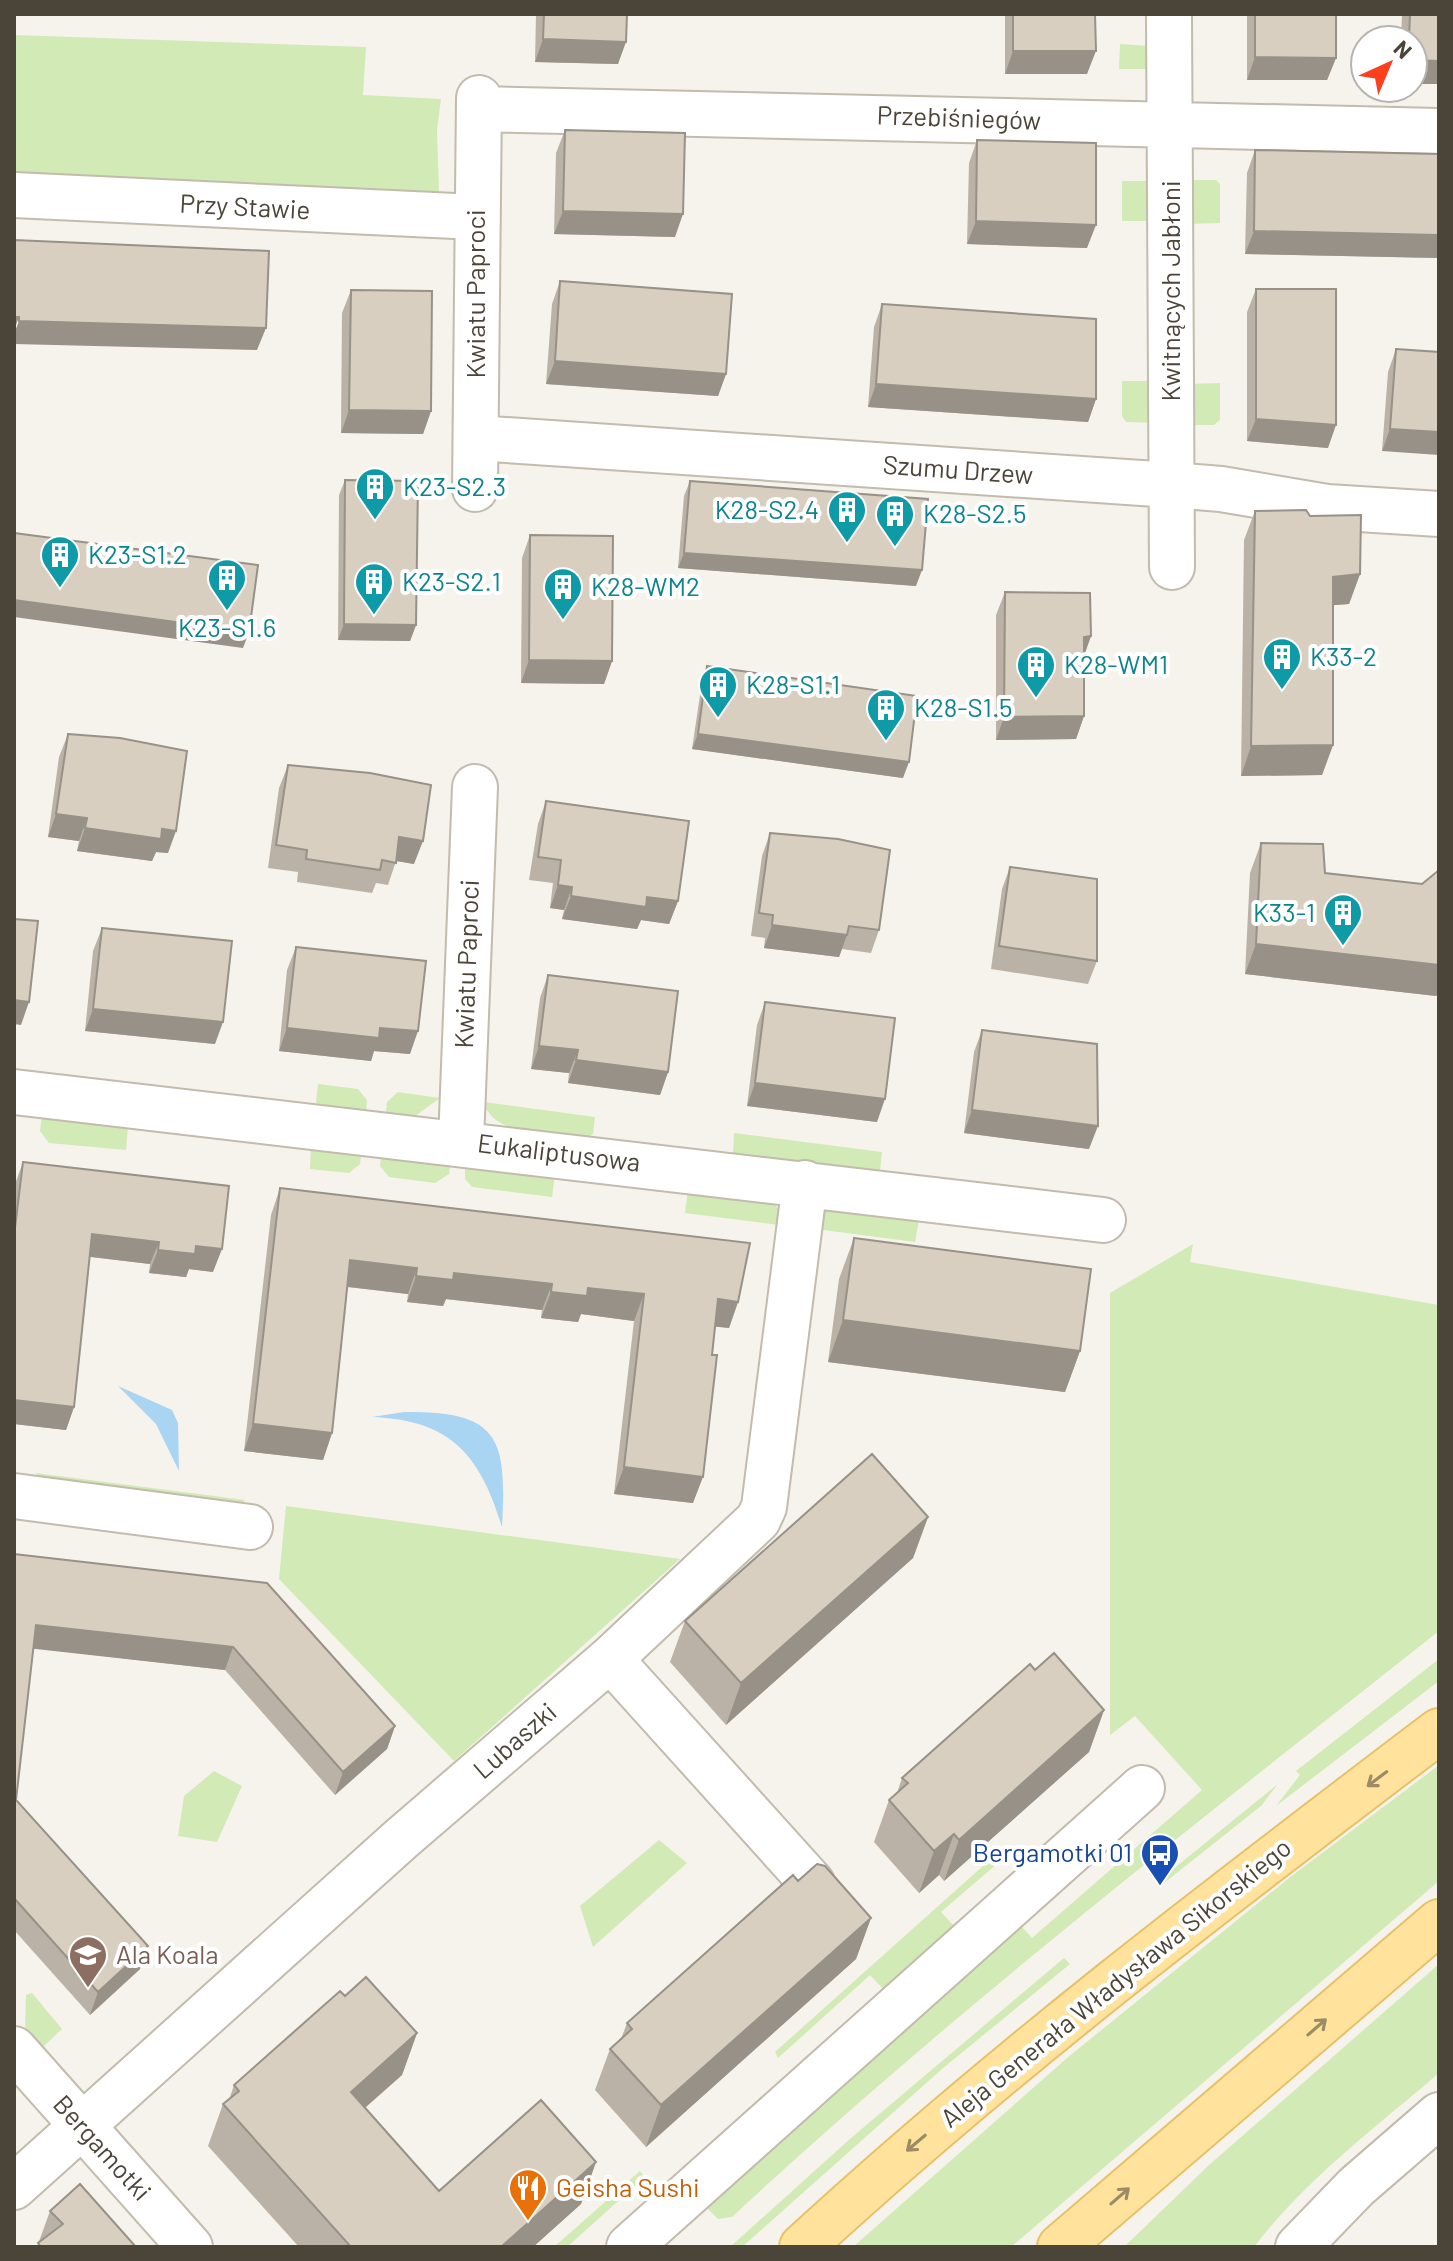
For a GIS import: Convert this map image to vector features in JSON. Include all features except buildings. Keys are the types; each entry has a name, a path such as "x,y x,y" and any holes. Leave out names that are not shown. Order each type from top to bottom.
{"main road":[{"name":"Aleja Generała Władysława Sikorskiego","path":"802,2247 898,2158 1061,2021 1439,1731"},
{"path":"1060,2247 1439,1922"}],"street":[{"name":"Kwitnących Jabłoni","path":"1169,14 1172,567"},
{"name":"Przebiśniegów","path":"479,104 1171,126 1439,131"},
{"name":"Kwiatu Paproci","path":"475,489 479,104"},
{"name":"Przy Stawie","path":"14,195 476,217"},
{"name":"Szumu Drzew","path":"476,438 1171,485 1221,489 1327,507 1439,514"},
{"name":"Kwiatu Paproci","path":"461,1142 475,787"},
{"name":"Eukaliptusowa","path":"14,1092 461,1142 1103,1220"},
{"name":"Lubaszki","path":"14,2187 401,1839 610,1659 762,1514 805,1183"},
{"path":"14,1496 250,1527"},
{"path":"610,1659 812,1883"},
{"path":"629,2247 1142,1788"},
{"name":"Bergamotki","path":"14,2049 190,2247"},
{"path":"1298,2247 1356,2187 1439,2115"}],"green space":[{"path":"14,35 366,47 363,95 441,99 437,130 439,192 14,173"},
{"path":"1120,44 1148,46 1149,69 1119,69"},
{"path":"1188,180 1216,180 1220,184 1220,223 1188,224"},
{"path":"1122,181 1155,181 1155,221 1122,221"},
{"path":"1122,381 1154,381 1156,423 1126,422 1122,416"},
{"path":"1220,383 1220,420 1214,425 1188,425 1188,384"},
{"path":"318,1084 358,1089 367,1100 366,1111 321,1107 316,1102"},
{"path":"398,1092 440,1098 415,1116 386,1113 387,1102"},
{"path":"484,1102 595,1117 593,1134 588,1137 561,1135 513,1128 490,1114"},
{"path":"42,1115 128,1126 126,1150 49,1143 40,1131"},
{"path":"734,1133 882,1152 880,1171 733,1155"},
{"path":"311,1146 362,1148 360,1164 349,1173 310,1169"},
{"path":"382,1150 451,1158 449,1174 435,1183 389,1177 380,1166"},
{"path":"465,1161 555,1174 552,1197 472,1187 465,1179"},
{"path":"688,1190 769,1199 778,1208 779,1225 685,1213"},
{"path":"832,1207 919,1220 915,1242 816,1229 821,1214"},
{"path":"1193,1244 1190,1262 1439,1305 1439,1631 991,1990 732,2217 718,2219 704,2205 1021,1926 1032,1938 1202,1790 1135,1716 1110,1735 1110,1293"},
{"path":"36,1473 245,1500 242,1504 41,1480"},
{"path":"286,1506 680,1559 454,1761 279,1579"},
{"path":"1439,1659 1439,1681 1276,1806 1300,1775 1296,1771"},
{"path":"1439,1765 1439,1881 1011,2247 853,2247 1067,2058 1289,1878"},
{"path":"214,1771 242,1786 217,1842 178,1836 184,1796"},
{"path":"1278,1784 1261,1806 1159,1887 1156,1883"},
{"path":"659,1840 687,1863 593,1947 580,1906"},
{"path":"993,1857 998,1863 941,1912 956,1928 887,1993 870,1975 778,2058 775,2052"},
{"path":"1064,1958 1070,1964 942,2069 742,2247 730,2247 851,2138"},
{"path":"1439,1964 1439,2073 1318,2177 1254,2247 1124,2247 1209,2165"},
{"path":"32,1993 62,2029 41,2049 25,2030 26,1995"},
{"path":"640,2171 645,2177 567,2247 554,2247"}],"water":[{"path":"118,1386 172,1410 178,1423 179,1471 156,1424"},
{"path":"404,1412 461,1417 479,1424 491,1436 499,1451 502,1471 502,1527 483,1479 458,1446 422,1425 372,1417"}],"place":[{"name":"K23-S2.3","path":"375,521"},
{"name":"K28-S2.4","path":"847,544"},
{"name":"K28-S2.5","path":"895,548"},
{"name":"K23-S1.2","path":"60,589"},
{"name":"K23-S1.6","path":"227,612"},
{"name":"K23-S2.1","path":"374,616"},
{"name":"K28-WM2","path":"563,621"},
{"name":"K33-2","path":"1282,691"},
{"name":"K28-WM1","path":"1036,699"},
{"name":"K28-S1.1","path":"718,719"},
{"name":"K28-S1.5","path":"886,742"},
{"name":"K33-1","path":"1343,947"},
{"name":"Bergamotki 01","path":"1160,1887"},
{"name":"Ala Koala","path":"88,1989"},
{"name":"Geisha Sushi","path":"528,2222"}]}
